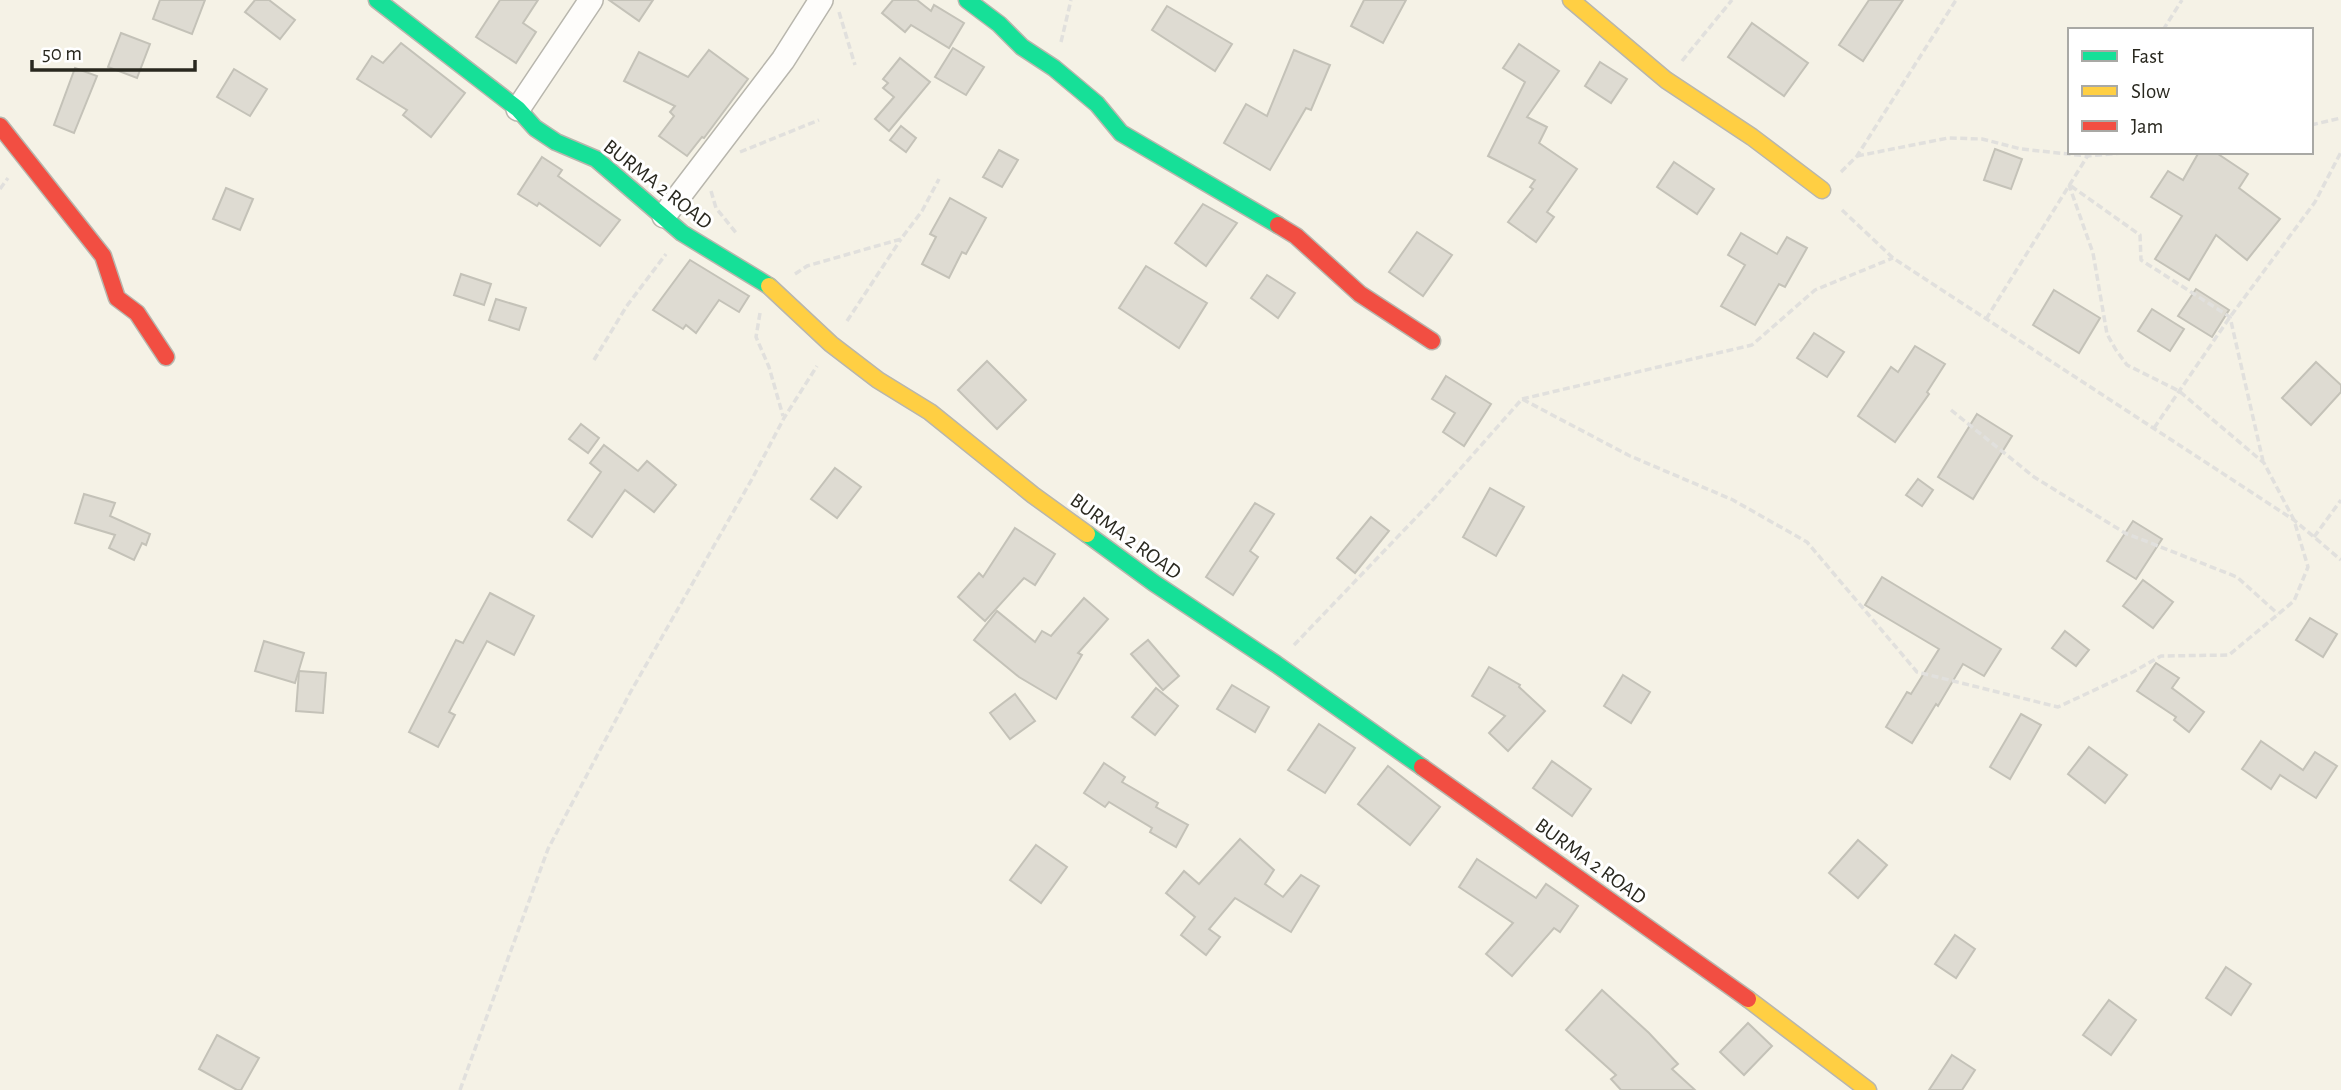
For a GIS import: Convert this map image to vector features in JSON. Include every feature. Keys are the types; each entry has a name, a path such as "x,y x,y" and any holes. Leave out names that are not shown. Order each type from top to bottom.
{"street":[{"name":"BURMA 2 ROAD","path":"377,0 518,110 535,128 556,142 596,159 682,233 767,284 831,344 878,380 930,412 1033,495 1154,583 1276,664 1757,1006 1868,1090"},
{"path":"518,110 591,0"},
{"path":"967,0 1022,47 1054,68 1097,104 1122,133 1296,236 1360,294 1433,341"},
{"path":"1571,0 1666,80 1752,137 1822,190"},
{"path":"664,216 829,2"},
{"path":"0,126 103,256 117,298 137,313 166,357"}],"path":[{"path":"1054,68 1071,0"},
{"path":"1666,80 1732,0"},
{"path":"1956,0 1857,156 1948,138 1982,139 2021,149 2068,153"},
{"path":"2164,28 2182,0"},
{"path":"829,2 855,65"},
{"path":"2313,125 2341,118"},
{"path":"711,154 747,150 819,120"},
{"path":"2154,428 2230,317 2315,202 2341,152"},
{"path":"1986,319 2088,154"},
{"path":"460,1090 548,849 630,693 752,480 784,418 922,211 939,179"},
{"path":"1522,400 1630,456 1733,500 1807,542 1917,672 2058,707 2133,673 2161,656 2229,655 2294,601 2308,567 2294,520 2264,463 2230,317 2141,260 2140,235 2069,185"},
{"path":"2069,185 2093,253 2107,334 2127,365 2179,391 2264,463"},
{"path":"709,188 716,208 737,232 739,267"},
{"path":"1822,190 1893,258 2294,520 2341,560"},
{"path":"594,360 626,307 682,233"},
{"path":"784,418 769,367 756,337 764,288 767,284 807,266 901,239"},
{"path":"1276,664 1431,502 1522,400 1752,345 1815,290 1893,258"},
{"path":"1951,410 2034,477 2125,533 2237,577 2278,614"},
{"path":"2314,537 2341,500"}],"building":[{"path":"160,0 205,0 192,34 153,19"},
{"path":"255,0 269,0 295,20 280,39 245,12"},
{"path":"500,0 538,0 523,23 536,32 516,63 476,37"},
{"path":"609,0 653,0 639,21"},
{"path":"893,0 917,0 931,11 934,5 964,23 949,48 911,25 905,32 882,13"},
{"path":"1364,0 1406,0 1383,43 1351,26"},
{"path":"1869,0 1903,0 1863,61 1839,45"},
{"path":"1167,6 1232,44 1215,71 1152,30"},
{"path":"1752,23 1808,63 1784,96 1728,57"},
{"path":"121,33 150,44 137,78 108,67"},
{"path":"401,43 465,93 431,137 403,115 407,110 357,79 372,56 383,63"},
{"path":"1519,44 1559,71 1527,117 1547,127 1539,143 1577,169 1547,212 1554,217 1536,242 1508,222 1533,189 1530,187 1535,180 1488,156 1525,82 1503,68"},
{"path":"953,48 984,67 966,95 935,77"},
{"path":"709,50 748,79 704,138 702,137 687,156 659,136 674,116 670,112 675,106 624,81 639,52 688,77"},
{"path":"1294,50 1330,65 1311,110 1306,108 1270,170 1224,143 1246,104 1267,116"},
{"path":"900,58 930,82 889,131 875,119 894,97 883,88 888,83 883,79"},
{"path":"1600,62 1627,79 1611,103 1585,86"},
{"path":"75,68 97,76 74,133 54,125"},
{"path":"234,69 267,89 250,116 217,97"},
{"path":"901,126 916,138 906,152 890,140"},
{"path":"1995,149 2022,159 2011,189 1984,180"},
{"path":"999,150 1018,160 1002,187 983,177"},
{"path":"2198,154 2218,154 2248,174 2239,188 2280,219 2247,260 2216,235 2189,280 2155,259 2182,216 2151,197 2168,171 2183,180"},
{"path":"542,157 562,170 558,176 620,220 600,246 539,203 537,206 518,194"},
{"path":"1674,162 1714,189 1697,214 1657,187"},
{"path":"226,188 253,199 240,230 213,219"},
{"path":"950,198 986,218 966,254 962,252 949,278 922,264 936,237 930,234"},
{"path":"1203,204 1237,223 1206,266 1175,243"},
{"path":"1417,232 1452,255 1423,296 1389,272"},
{"path":"1741,233 1777,254 1787,237 1807,248 1785,287 1779,284 1755,325 1721,306 1745,265 1728,255"},
{"path":"690,260 749,296 739,312 719,300 696,333 686,325 683,329 653,310"},
{"path":"1146,266 1207,303 1179,348 1119,308"},
{"path":"461,274 491,284 484,305 454,295"},
{"path":"1267,275 1295,293 1278,318 1251,298"},
{"path":"2196,289 2229,310 2212,337 2178,316"},
{"path":"2054,290 2100,318 2079,353 2033,325"},
{"path":"496,299 526,308 519,330 489,320"},
{"path":"2152,309 2184,329 2170,351 2138,331"},
{"path":"1814,333 1844,352 1827,377 1797,358"},
{"path":"1915,346 1945,364 1927,392 1929,394 1895,442 1858,416 1891,367 1898,372"},
{"path":"987,361 1026,400 997,429 958,390"},
{"path":"2316,362 2341,385 2341,392 2311,425 2282,398"},
{"path":"1446,376 1491,404 1464,446 1443,432 1455,413 1432,399"},
{"path":"1977,414 2012,436 1973,499 1938,477"},
{"path":"581,424 599,438 588,453 569,439"},
{"path":"604,445 638,471 647,461 676,485 654,512 625,490 592,537 568,520 601,472 590,463"},
{"path":"835,468 861,487 837,518 811,499"},
{"path":"1918,479 1933,490 1922,506 1906,495"},
{"path":"1490,488 1524,507 1496,556 1463,537"},
{"path":"84,494 115,503 110,516 150,534 146,545 142,543 134,560 109,548 115,535 75,523"},
{"path":"1255,503 1274,514 1250,551 1258,557 1233,595 1206,577"},
{"path":"1371,517 1389,531 1355,573 1337,558"},
{"path":"2133,521 2162,539 2136,579 2107,561"},
{"path":"1015,528 1055,554 1035,585 1024,578 985,621 958,597 979,573 983,577"},
{"path":"1882,577 2001,649 1984,676 1963,664 1912,743 1886,727 1907,692 1911,694 1939,649 1865,605"},
{"path":"2143,580 2173,602 2153,628 2123,606"},
{"path":"490,593 534,616 514,655 487,641 449,712 455,715 438,747 409,732 456,640 463,643"},
{"path":"1084,598 1108,619 1078,653 1082,655 1056,699 1019,677 974,640 997,611 1035,642 1042,631 1051,636"},
{"path":"2310,618 2337,634 2323,657 2296,640"},
{"path":"2065,631 2089,650 2076,666 2052,648"},
{"path":"1148,640 1179,676 1163,690 1131,654"},
{"path":"264,641 304,653 295,683 255,671"},
{"path":"2156,663 2179,678 2172,688 2204,712 2189,732 2174,720 2176,717 2137,691"},
{"path":"1489,667 1520,685 1519,687 1545,711 1508,751 1489,733 1505,716 1472,696"},
{"path":"299,671 326,673 323,713 296,711"},
{"path":"1623,675 1650,692 1631,723 1604,706"},
{"path":"1232,685 1269,707 1255,732 1217,709"},
{"path":"1156,688 1178,706 1155,735 1132,717"},
{"path":"1015,694 1035,721 1010,739 990,713"},
{"path":"2021,714 2041,725 2010,779 1990,767"},
{"path":"1319,724 1355,748 1325,793 1288,770"},
{"path":"2261,741 2303,770 2315,752 2337,766 2316,798 2280,775 2271,789 2242,769"},
{"path":"2089,747 2127,775 2105,803 2068,774"},
{"path":"1552,761 1591,789 1572,816 1533,788"},
{"path":"1104,763 1125,777 1122,782 1158,803 1156,807 1188,825 1176,847 1150,832 1152,828 1109,802 1105,807 1084,793"},
{"path":"1388,766 1440,807 1410,845 1358,804"},
{"path":"1240,839 1274,870 1265,884 1283,897 1301,875 1319,886 1291,932 1235,898 1209,929 1220,937 1206,955 1181,935 1195,917 1166,893 1184,871 1199,884"},
{"path":"1858,840 1887,865 1858,898 1829,873"},
{"path":"1036,845 1067,867 1041,903 1010,880"},
{"path":"1477,859 1536,898 1546,884 1578,906 1560,932 1554,928 1512,976 1486,954 1513,923 1459,887"},
{"path":"1955,935 1975,949 1956,978 1935,964"},
{"path":"2226,967 2251,984 2231,1015 2206,998"},
{"path":"1602,990 1678,1064 1672,1069 1695,1090 1621,1090 1611,1079 1616,1075 1566,1030"},
{"path":"2109,1000 2136,1020 2111,1055 2083,1035"},
{"path":"1748,1023 1772,1046 1744,1075 1720,1052"},
{"path":"217,1035 259,1058 241,1090 199,1069"},
{"path":"1952,1055 1975,1070 1962,1090 1929,1090"}],"traffic: fast":[{"path":"377,0 518,109 535,128 556,142 596,159 682,233 769,286"},
{"path":"967,0 999,24 1022,47 1054,68 1097,104 1121,133 1278,225"},
{"path":"1087,534 1422,767"}],"traffic: slow":[{"path":"1571,0 1666,80 1752,137 1822,190"},
{"path":"769,286 831,344 878,380 930,412 1033,495 1087,534"},
{"path":"1748,999 1868,1090"}],"traffic: jam":[{"path":"0,126 103,256 117,298 137,313 166,357"},
{"path":"1278,225 1296,236 1360,294 1432,341"},
{"path":"1422,767 1748,999"}]}
